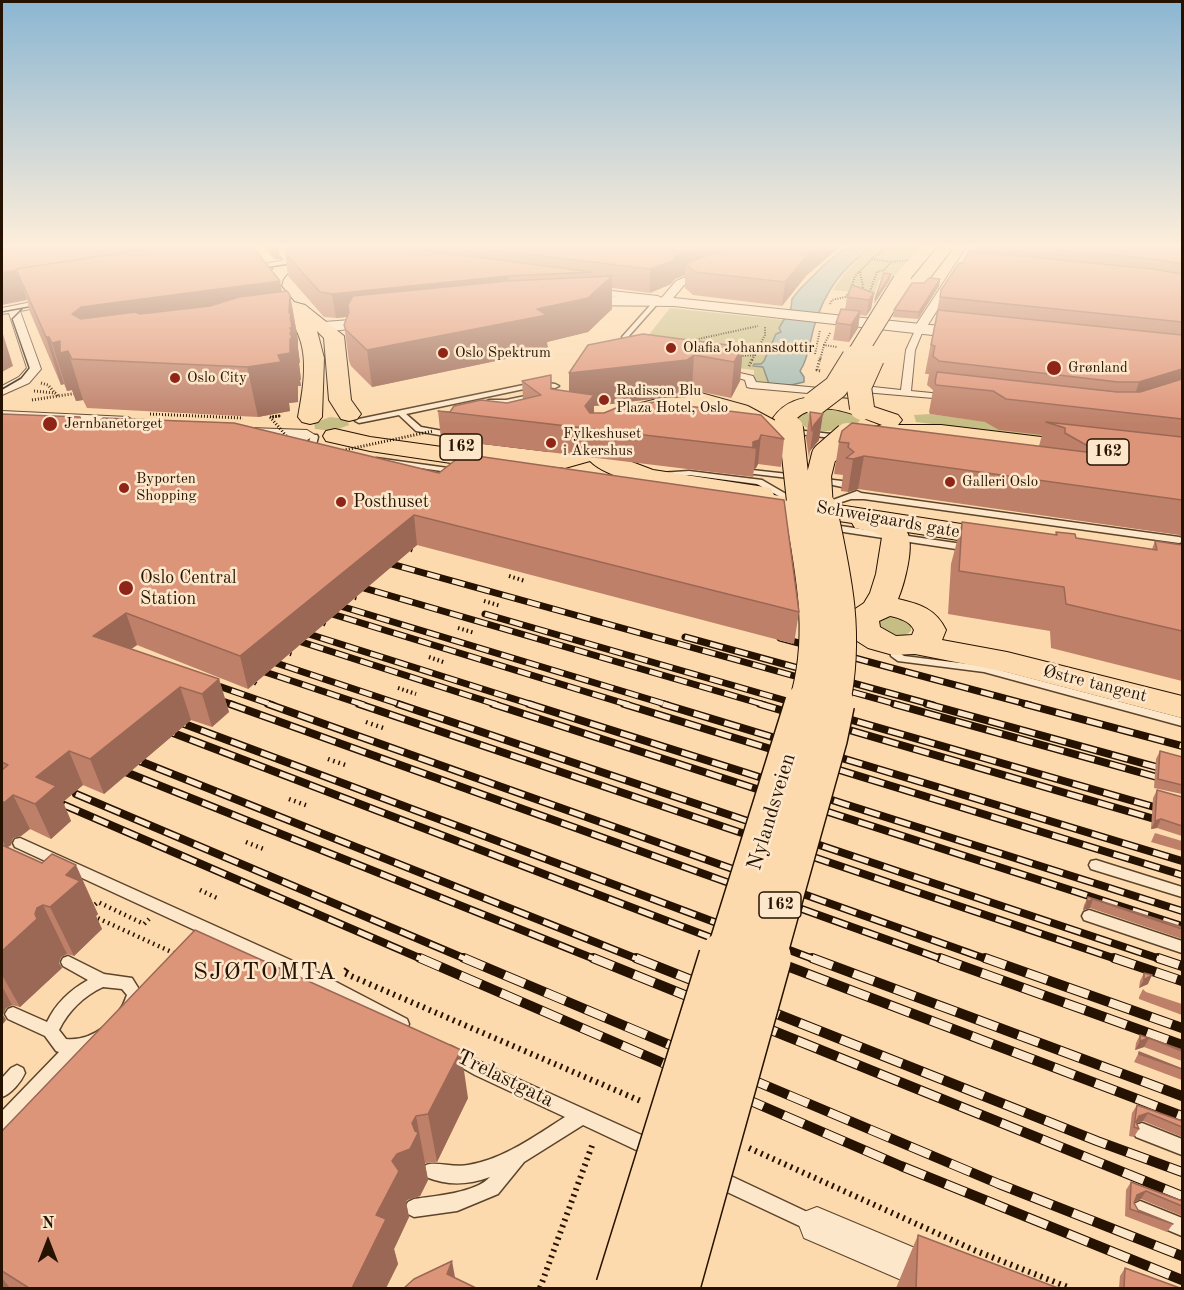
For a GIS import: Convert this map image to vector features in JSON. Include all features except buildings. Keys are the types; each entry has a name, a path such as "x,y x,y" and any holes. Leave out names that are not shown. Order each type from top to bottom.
{"main road":[{"path":"285,304 311,341 314,439 351,431 356,420 340,400 334,336 305,330"},
{"path":"798,415 836,387 894,304"},
{"path":"860,425 858,383 899,304"},
{"name":"162","path":"731,417 744,412 798,415 836,402 860,425"},
{"name":"162","path":"696,404 764,427 794,460"},
{"name":"162","path":"618,423 662,405 696,404 798,415 813,436 860,425 941,432 1105,452"},
{"name":"162","path":"314,439 326,413 356,420"},
{"name":"Nylandsveien","path":"622,1288 810,687 817,633 814,593 794,460 798,415"},
{"name":"Schweigaards gate","path":"356,420 397,438 590,464 792,510 845,494 883,510 1180,547"},
{"name":"Nylandsveien","path":"673,1288 827,738 837,692 842,635 840,602 821,511 819,485 821,460 860,425"},
{"name":"Schweigaards gate","path":"314,439 590,464 704,495 801,506 912,534 931,530 1180,547"},
{"name":"162","path":"883,510 903,516 912,534"},
{"path":"912,534 912,601 915,633"},
{"name":"Østre tangent","path":"912,534 891,577 884,599 876,609 897,609 915,633 969,656 1007,662 1182,707"}],"street":[{"path":"2,391 36,375 16,321 8,310 39,304"},
{"path":"701,304 980,335"},
{"path":"906,393 906,375 916,335 938,304"},
{"path":"305,330 394,320"},
{"path":"714,370 750,378 751,385 819,391 864,389 966,400"},
{"path":"2,415 134,427"},
{"path":"239,425 314,439"},
{"name":"Trelastgata","path":"817,1225 963,1288"}],"lane":[{"path":"630,358 629,343 625,337 659,304"},
{"path":"356,420 401,413 538,384 555,386 566,381"},
{"path":"550,393 557,390 555,386"},
{"path":"467,399 498,403 540,395"},
{"path":"401,413 418,429 451,435"},
{"path":"731,417 860,425"},
{"path":"2,424 134,427"},
{"path":"374,459 464,472"},
{"path":"755,471 845,494 1180,547"},
{"path":"792,510 978,549"},
{"path":"915,633 896,656 902,659 984,669 1182,722"},
{"path":"20,843 254,949 357,999 419,1035"},
{"path":"1096,865 1182,892"},
{"path":"1089,916 1182,946"},
{"path":"238,958 254,949"},
{"path":"68,962 102,980 126,982 133,987 135,997 129,1012 108,1034 94,1042 72,1048 61,1045 53,1039 51,1031 58,1016 67,1002 77,993 102,980"},
{"path":"135,997 154,991"},
{"path":"13,1014 51,1031"},
{"name":"Trelastgata","path":"440,1047 482,1070 817,1225"},
{"path":"2,1122 72,1048"},
{"path":"2,1089 17,1073"},
{"path":"432,1171 450,1177 477,1173 518,1156 582,1116"},
{"path":"1142,1131 1182,1147"},
{"path":"414,1208 457,1202 492,1188 518,1156"},
{"path":"1140,1210 1182,1227"}],"path":[{"path":"815,354 822,317 830,304"},
{"path":"751,363 765,335 765,327"},
{"path":"680,343 730,332"},
{"path":"734,355 756,355"},
{"path":"36,375 58,396"},
{"path":"30,391 55,393"},
{"path":"29,401 85,392"},
{"path":"269,417 314,439 442,429"},
{"path":"134,427 239,425"},
{"path":"509,576 525,581"},
{"path":"484,602 501,606"},
{"path":"458,628 475,633"},
{"path":"429,657 446,663"},
{"path":"398,688 416,694"},
{"path":"366,722 383,728"},
{"path":"328,759 348,766"},
{"path":"289,799 308,806"},
{"path":"246,842 266,850"},
{"path":"200,890 219,899"},
{"path":"149,919 144,924 98,902 86,913 180,956"},
{"path":"540,1288 593,1143"}],"shaded area":[{"path":"859,304 871,304 870,309"},
{"path":"670,308 784,320 779,328 782,332 776,334 764,361 761,364 753,364 763,367 769,384 754,382 754,370 678,361 636,351"},
{"path":"842,408 860,418 859,422 844,428 826,431 809,428 796,419 811,410"},
{"path":"930,414 1182,448 1182,456 916,422 914,415"},
{"path":"330,417 347,419 349,425 333,431 315,429 314,423"},
{"path":"887,617 906,621 911,626 911,631 898,636 878,626 879,620"}],"water":[{"path":"791,304 823,304 807,356 800,371 804,382 787,386 769,384 763,367 753,366 764,361 776,334 781,332 779,328"}],"tram line":[{"path":"2,312 44,304"},
{"path":"2,389 21,378 29,368 12,319 22,309"}],"railway":[{"path":"377,560 899,705"},
{"path":"350,584 765,705"},
{"path":"327,602 668,705"},
{"path":"319,610 629,705"},
{"path":"485,614 801,705"},
{"path":"296,630 533,705"},
{"path":"286,637 498,705"},
{"path":"685,637 933,705"},
{"path":"780,638 1030,705"},
{"path":"261,658 402,705"},
{"path":"253,668 364,705"},
{"path":"207,682 273,705"},
{"path":"211,697 234,705"},
{"path":"230,704 944,960"},
{"path":"268,704 989,960"},
{"path":"359,704 1119,960"},
{"path":"398,704 1163,960"},
{"path":"493,704 1182,926"},
{"path":"529,704 1182,911"},
{"path":"624,704 1182,875"},
{"path":"663,704 1182,861"},
{"path":"760,704 1182,827"},
{"path":"796,704 1182,815"},
{"path":"894,704 1182,784"},
{"path":"927,704 1182,774"},
{"path":"1025,704 1182,746"},
{"path":"171,719 816,960"},
{"path":"160,728 770,960"},
{"path":"127,756 640,960"},
{"path":"113,767 597,960"},
{"path":"76,794 468,960"},
{"path":"64,805 424,960"},
{"path":"420,958 901,1166 1182,1280"},
{"path":"464,958 999,1184 1182,1256"},
{"path":"593,958 1182,1196"},
{"path":"636,958 1097,1141 1182,1172"},
{"path":"766,958 1182,1116"},
{"path":"812,958 1182,1096"},
{"path":"940,958 1182,1045"},
{"path":"985,958 1182,1028"},
{"path":"1114,958 1182,981"},
{"path":"1158,958 1182,966"}],"place":[{"name":"Olafia Johannsdottir","path":"671,348"},
{"name":"Oslo Spektrum","path":"443,353"},
{"name":"Grønland","path":"1054,368"},
{"name":"Oslo City","path":"175,378"},
{"name":"Radisson Blu Plaza Hotel, Oslo","path":"604,400"},
{"name":"Jernbanetorget","path":"50,424"},
{"name":"Fylkeshuset i Akershus","path":"551,443"},
{"name":"Galleri Oslo","path":"950,482"},
{"name":"Byporten Shopping","path":"124,488"},
{"name":"Posthuset","path":"341,502"},
{"name":"Oslo Central Station","path":"126,588"}],"district":[{"name":"SJØTOMTA","path":"265,973"}]}
